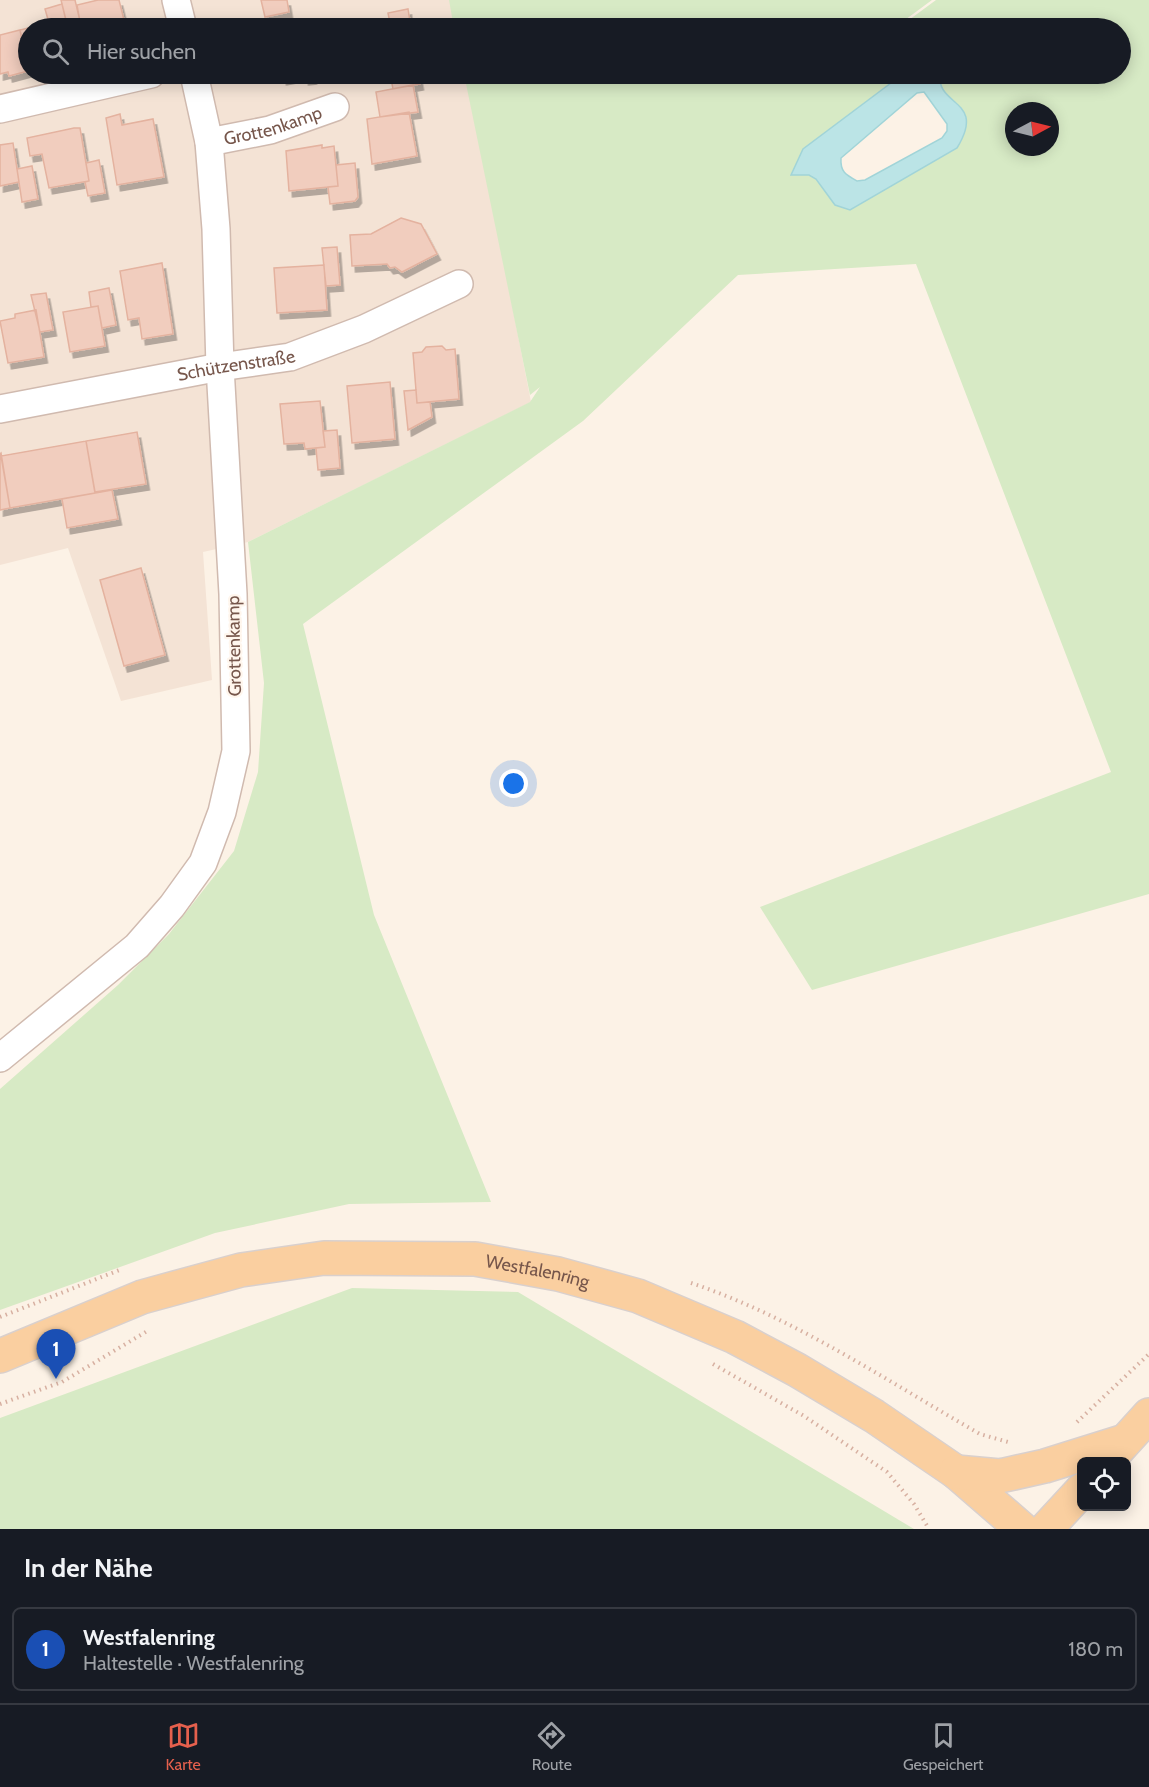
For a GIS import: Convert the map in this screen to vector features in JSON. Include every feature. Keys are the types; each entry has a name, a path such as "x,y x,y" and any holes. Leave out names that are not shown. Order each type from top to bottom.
{"main road":[{"name":"Westfalenring","path":"0,1356 142,1297 241,1270 324,1258 475,1258 558,1274 638,1296 720,1330 807,1376 874,1416 956,1472 1022,1529"},
{"path":"956,1472 1000,1476 1116,1451 1149,1415"},
{"path":"1046,1529 1077,1495"}],"street":[{"path":"176,0 180,18"},
{"path":"0,109 108,84"},
{"name":"Grottenkamp","path":"0,1058 137,945 172,906 203,863 222,812 236,751 233,594 220,367 216,229 209,141 196,84"},
{"name":"Grottenkamp","path":"209,141 270,130 335,107"},
{"name":"Schützenstraße","path":"0,409 220,367 290,357 364,329 459,284"}],"path":[{"path":"0,1404 62,1382 148,1330 158,1327"},
{"path":"1072,1426 1149,1354"},
{"path":"705,1360 804,1416 887,1472 914,1503 928,1528"}],"shaded area":[{"path":"0,0 452,0 456,18 18,18 18,84 469,84 531,402 248,542 203,552 212,680 121,701 68,548 0,565"}],"green space":[{"path":"449,0 932,0 908,18 452,18"},
{"path":"936,0 1149,0 1149,894 812,990 760,907 1111,772 916,264 738,275 583,421 303,624 374,915 491,1202 349,1204 215,1233 0,1310 0,1089 118,985 169,934 234,851 258,772 264,683 248,542 530,402 540,387 530,395 466,84 1131,84 1131,18 912,18","holes":["924,92 947,124 947,131 942,138 865,180 857,181 843,170 841,158 917,93"]},
{"path":"352,1288 518,1292 914,1529 0,1529 0,1418"}],"water":[{"path":"890,84 941,84 945,93 964,112 965,132 957,148 850,210 835,205 816,179 809,175 791,175 803,149","holes":["924,92 947,124 947,131 942,138 865,180 857,181 843,170 841,158 917,93"]}],"building":[{"path":"61,0 75,0 79,18 65,18"},
{"path":"98,0 119,0 124,18 79,18 77,5"},
{"path":"261,0 287,0 289,12 265,17"},
{"path":"62,4 66,18 48,18 45,9"},
{"path":"408,9 409,18 389,18 388,13"},
{"path":"18,30 18,74 9,76 8,72 0,74 0,35"},
{"path":"392,84 420,84 393,89"},
{"path":"413,85 418,112 380,117 376,92"},
{"path":"409,112 417,156 372,164 367,119"},
{"path":"120,114 122,125 153,119 164,177 117,185 106,118"},
{"path":"80,128 89,181 49,188 42,154 30,156 27,138"},
{"path":"13,143 19,182 0,186 0,145"},
{"path":"322,145 322,148 334,146 338,186 289,191 286,151"},
{"path":"99,160 105,193 88,196 85,182 89,181 86,163"},
{"path":"355,163 358,197 355,201 330,204 328,187 338,186 336,165"},
{"path":"32,166 38,199 22,202 17,169"},
{"path":"401,218 421,224 437,254 402,272 395,267 390,268 387,264 352,266 350,235 371,234"},
{"path":"337,247 340,285 326,286 322,248"},
{"path":"162,263 173,334 142,339 139,318 128,320 120,271"},
{"path":"324,265 327,310 277,313 274,268"},
{"path":"109,288 116,325 102,328 98,306 91,307 89,292"},
{"path":"46,293 53,330 40,332 31,295"},
{"path":"98,306 105,346 70,352 63,312"},
{"path":"36,310 44,357 8,363 0,321 15,318 15,314"},
{"path":"442,346 446,350 455,349 459,399 417,403 413,353 422,352 426,347"},
{"path":"390,382 395,439 352,443 347,386"},
{"path":"416,390 417,403 430,402 432,417 408,430 404,391"},
{"path":"320,401 325,447 305,449 304,443 284,444 280,404"},
{"path":"337,430 340,468 318,470 316,448 325,447 323,431"},
{"path":"137,432 146,484 95,492 86,441"},
{"path":"86,441 95,493 10,508 1,456"},
{"path":"0,454 10,508 0,510"},
{"path":"112,490 118,519 67,528 62,499"},
{"path":"141,568 165,655 124,666 100,580"}],"place":[{"name":"Westfalenring","path":"56,1379"}]}
